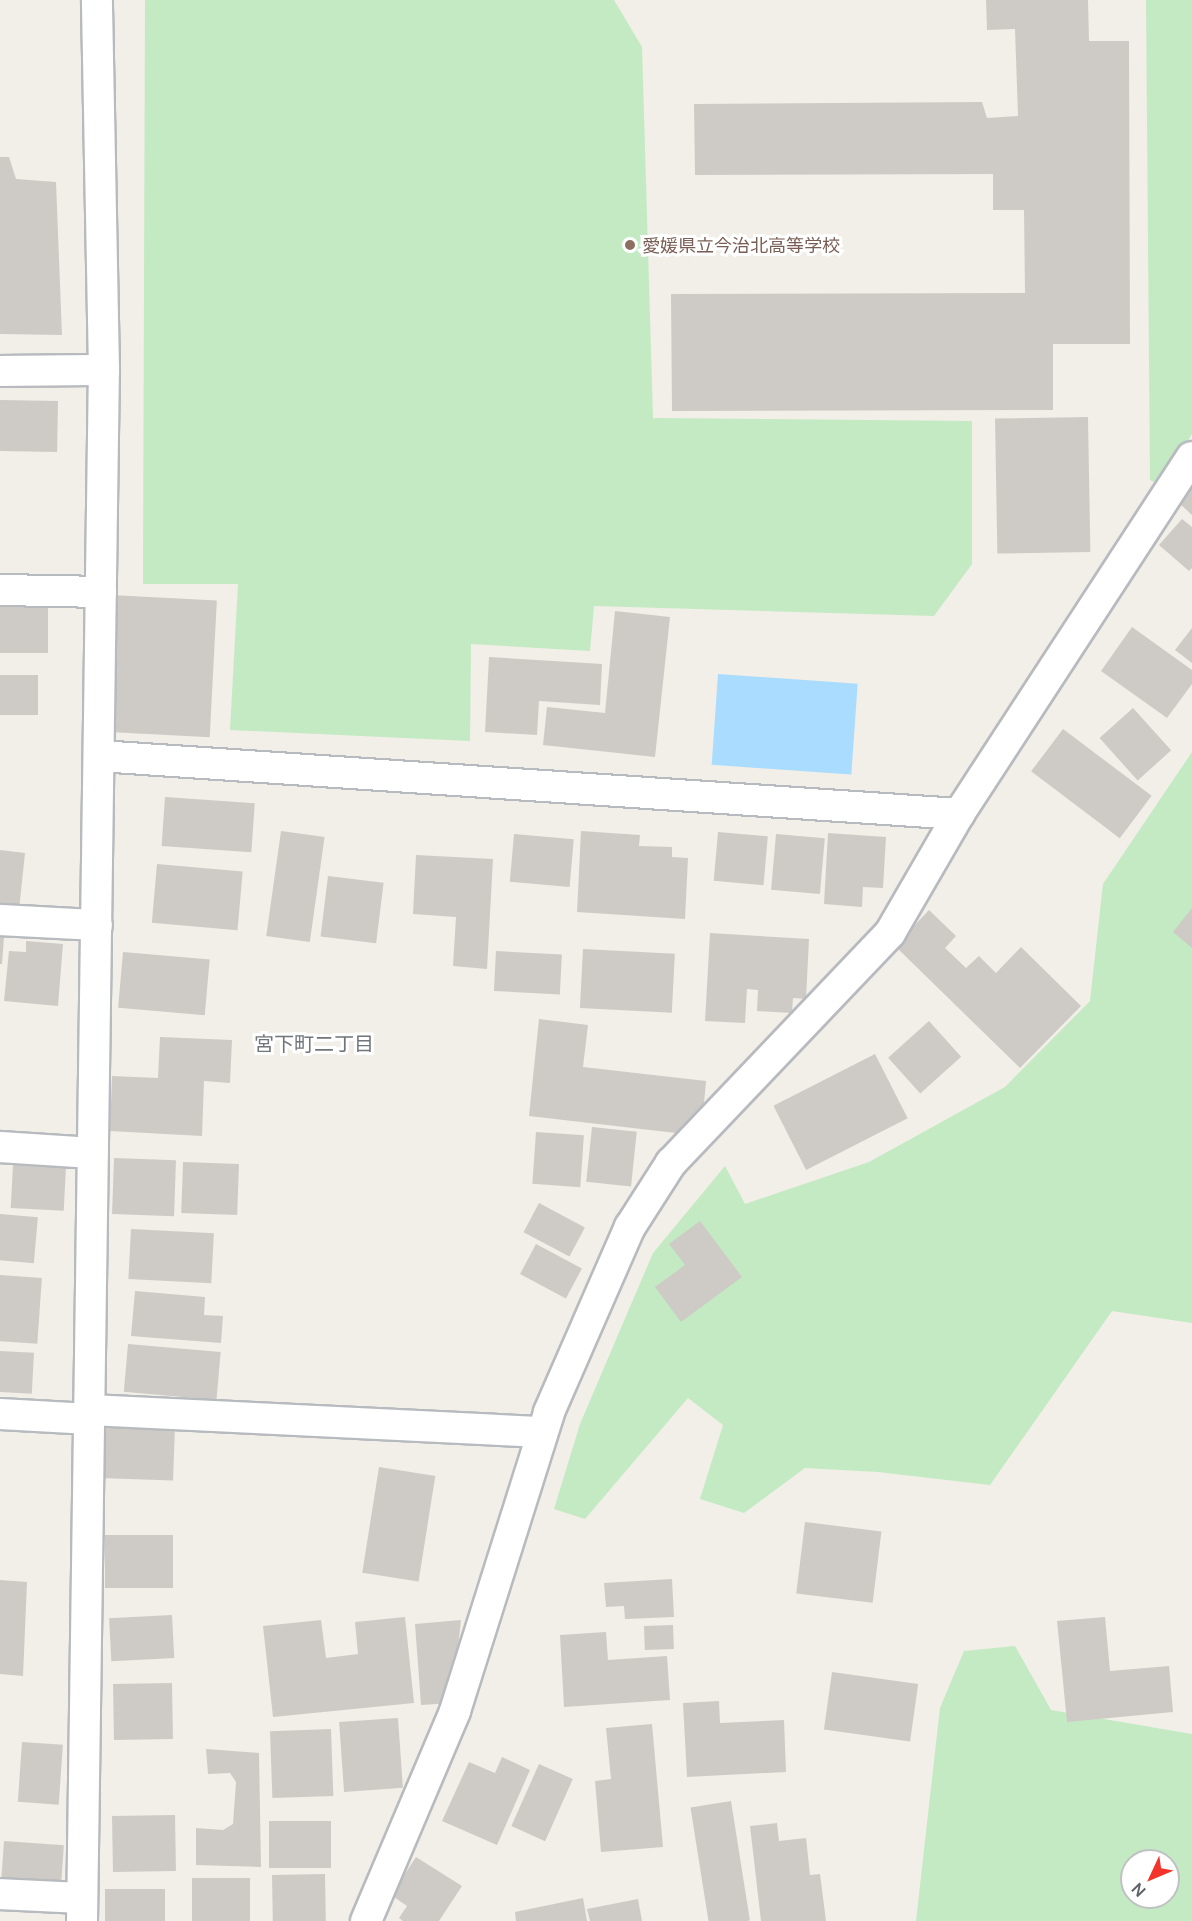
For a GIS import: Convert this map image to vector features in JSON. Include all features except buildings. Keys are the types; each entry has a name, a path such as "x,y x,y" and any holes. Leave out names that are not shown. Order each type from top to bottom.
{"street":[{"path":"0,1894 82,1910 104,370 97,0"},
{"path":"0,371 104,370"},
{"path":"366,1921 455,1711 542,1432 630,1227 671,1163 890,933 959,814 1192,457"},
{"path":"0,590 101,592"},
{"path":"99,756 959,814"},
{"path":"0,920 97,926"},
{"path":"0,1147 93,1153"},
{"path":"0,1414 90,1415 542,1432"}],"green space":[{"path":"145,0 614,0 642,47 653,418 972,421 972,564 934,616 594,606 590,651 471,644 470,741 230,730 238,584 143,584"},
{"path":"1146,0 1192,0 1192,434 1160,485 1150,480"},
{"path":"1192,752 1192,1323 1112,1311 990,1485 878,1472 805,1468 744,1513 700,1499 723,1425 688,1398 585,1519 554,1509 580,1424 653,1253 725,1166 745,1204 869,1162 1005,1087 1090,1001 1103,884"},
{"path":"1015,1646 1051,1710 1192,1734 1192,1921 916,1921 940,1708 964,1651"}],"water":[{"path":"718,674 858,684 851,775 712,765"}],"place":[{"name":"愛媛県立今治北高等学校","path":"630,245"}],"district":[{"name":"宮下町二丁目","path":"314,1043"}]}
